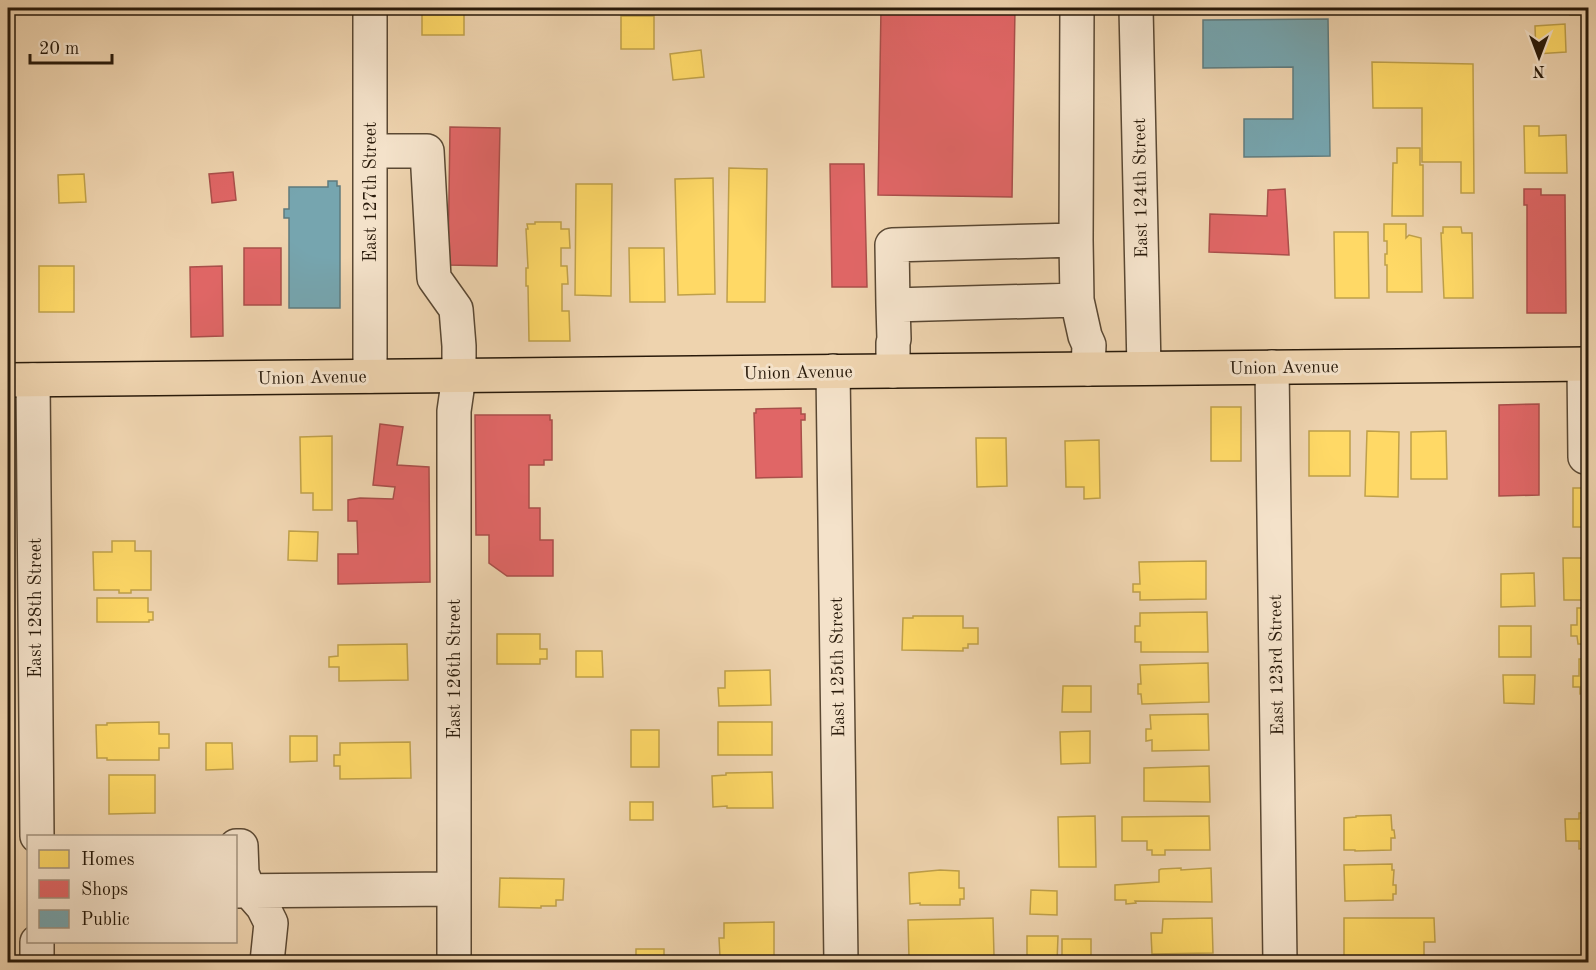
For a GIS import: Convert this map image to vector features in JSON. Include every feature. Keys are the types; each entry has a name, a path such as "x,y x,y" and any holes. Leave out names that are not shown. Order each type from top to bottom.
{"main road":[{"name":"Union Avenue","path":"20,380 1586,364"}],"street":[{"name":"East 127th Street","path":"370,8 370,376"},
{"path":"1077,8 1077,300 1089,345 1088,369"},
{"name":"East 124th Street","path":"1136,8 1144,368"},
{"name":"East 126th Street","path":"370,151 427,151 434,278 456,309 459,376 454,411 454,963"},
{"path":"893,371 892,245 1076,240"},
{"path":"893,305 1077,300"},
{"path":"1586,364 1585,457 1588,457"},
{"name":"East 123rd Street","path":"1272,367 1280,963"},
{"name":"East 125th Street","path":"833,371 841,963"},
{"name":"East 128th Street","path":"20,380 37,835"},
{"path":"237,846 242,846 242,891"},
{"path":"242,891 454,889"},
{"path":"242,891 263,907 271,923 267,963"},
{"path":"37,943 37,963"}],"building: Homes":[{"path":"422,8 464,8 464,35 422,35"},
{"path":"1271,8 1290,8 1290,12 1271,12"},
{"path":"1570,8 1588,8 1588,15 1570,15"},
{"path":"621,16 654,16 654,49 621,49"},
{"path":"1565,24 1566,52 1536,54 1535,26"},
{"path":"701,50 704,77 673,80 670,54"},
{"path":"1372,62 1473,64 1474,193 1461,193 1461,162 1422,162 1422,108 1373,108"},
{"path":"1524,126 1539,126 1539,136 1566,135 1567,173 1525,173"},
{"path":"1397,148 1420,148 1420,165 1423,165 1423,216 1392,216 1393,163 1397,163"},
{"path":"729,168 767,169 765,302 727,302"},
{"path":"84,174 86,202 59,203 58,175"},
{"path":"713,178 715,294 678,295 675,179"},
{"path":"576,184 612,184 611,296 575,295"},
{"path":"535,222 561,222 561,229 569,229 570,248 561,248 561,266 567,266 568,284 562,284 562,311 569,311 570,341 529,341 526,229 528,229 527,224 535,224"},
{"path":"1384,224 1406,224 1406,238 1409,235 1421,238 1422,292 1387,292 1385,254 1387,254 1387,241 1384,241"},
{"path":"1443,227 1461,227 1462,233 1472,233 1473,298 1444,298 1441,233 1443,233"},
{"path":"1334,232 1368,232 1369,298 1335,298"},
{"path":"629,248 664,248 665,302 630,302"},
{"path":"39,266 74,266 74,312 39,312"},
{"path":"1211,407 1241,407 1241,461 1211,461"},
{"path":"1309,431 1350,431 1350,476 1309,476"},
{"path":"1367,431 1399,432 1398,497 1365,496"},
{"path":"1446,431 1447,479 1411,479 1411,432"},
{"path":"332,436 332,510 313,510 313,493 301,493 300,437"},
{"path":"976,438 1006,438 1007,486 977,487"},
{"path":"1099,440 1100,498 1084,499 1084,487 1066,487 1065,441"},
{"path":"1573,488 1588,488 1588,527 1573,527"},
{"path":"289,531 318,532 317,561 288,560"},
{"path":"112,541 135,541 135,551 151,551 151,590 131,590 131,593 119,593 119,590 94,590 93,552 112,552"},
{"path":"1563,558 1588,558 1588,600 1564,600"},
{"path":"1206,561 1206,599 1140,600 1140,592 1133,592 1133,584 1140,584 1139,562"},
{"path":"1534,573 1535,606 1501,607 1501,574"},
{"path":"97,598 148,598 148,612 153,612 153,620 149,622 97,622"},
{"path":"1577,608 1588,608 1588,644 1578,644 1577,636 1571,636 1571,625 1577,625"},
{"path":"1207,612 1208,652 1141,652 1141,642 1135,642 1135,626 1140,626 1140,613"},
{"path":"913,616 963,616 963,628 978,628 978,644 968,644 968,648 963,648 963,651 902,650 903,618 913,618"},
{"path":"1499,626 1531,626 1531,657 1499,657"},
{"path":"497,634 540,634 540,649 547,649 547,659 540,659 540,664 497,664"},
{"path":"407,644 408,680 339,681 339,667 329,667 329,657 338,656 338,645"},
{"path":"576,651 602,651 603,677 576,677"},
{"path":"1579,659 1588,659 1588,693 1580,694 1580,687 1573,687 1573,676 1579,676"},
{"path":"1208,663 1209,702 1142,704 1141,694 1138,694 1138,684 1141,684 1140,665"},
{"path":"770,670 771,705 719,706 718,688 725,688 725,671"},
{"path":"1503,675 1535,675 1534,704 1504,703"},
{"path":"1063,686 1091,686 1091,712 1062,712"},
{"path":"1208,714 1209,750 1152,751 1152,740 1146,741 1146,729 1151,729 1150,715"},
{"path":"159,722 159,734 169,734 169,748 159,748 159,760 97,758 96,725"},
{"path":"718,722 772,722 772,755 718,755"},
{"path":"631,730 659,730 659,767 631,767"},
{"path":"1090,731 1090,763 1061,764 1060,732"},
{"path":"290,736 317,736 317,761 290,762"},
{"path":"410,742 411,778 340,779 340,766 334,766 334,755 340,755 340,743"},
{"path":"206,743 232,743 233,769 206,770"},
{"path":"1209,766 1210,802 1144,801 1144,768"},
{"path":"772,772 773,808 713,807 712,776 726,775 726,773"},
{"path":"109,775 155,775 155,813 109,814"},
{"path":"630,802 653,802 653,820 630,820"},
{"path":"1579,813 1588,813 1588,848 1579,849 1579,841 1566,841 1565,819 1579,819"},
{"path":"1391,815 1395,838 1391,838 1391,850 1344,850 1344,818"},
{"path":"1095,816 1096,867 1059,867 1058,817"},
{"path":"1209,816 1210,850 1165,850 1165,855 1152,855 1152,850 1147,850 1147,841 1122,841 1122,817"},
{"path":"1392,864 1393,885 1396,885 1393,900 1345,901 1344,865"},
{"path":"1181,868 1181,870 1211,868 1212,902 1135,901 1136,903 1126,904 1126,900 1115,900 1115,885 1159,882 1159,870"},
{"path":"959,871 959,888 964,888 964,899 960,899 960,905 910,904 909,873"},
{"path":"500,878 564,879 563,900 556,900 556,906 541,906 541,908 499,907"},
{"path":"1031,890 1057,891 1057,915 1030,914"},
{"path":"993,918 994,956 909,958 908,920"},
{"path":"1212,918 1213,953 1152,954 1151,933 1162,933 1163,919"},
{"path":"1344,918 1434,918 1435,942 1424,942 1424,957 1344,957"},
{"path":"774,922 774,956 720,957 719,938 724,938 724,923"},
{"path":"1027,936 1058,936 1057,962 1027,962"},
{"path":"1062,939 1091,939 1091,962 1062,962"},
{"path":"636,949 664,949 664,962 636,962"}],"building: Shops":[{"path":"881,8 1015,8 1012,197 878,195"},
{"path":"450,127 500,128 497,266 448,265"},
{"path":"830,164 864,164 867,287 832,287"},
{"path":"233,172 236,200 212,203 209,174"},
{"path":"1285,189 1289,255 1209,252 1210,214 1267,216 1268,190"},
{"path":"1524,189 1541,189 1541,195 1565,195 1566,313 1527,313 1527,205 1524,205"},
{"path":"244,248 281,248 281,305 244,305"},
{"path":"222,266 223,336 191,337 190,267"},
{"path":"1539,404 1539,495 1499,496 1499,405"},
{"path":"801,408 801,414 805,414 805,420 801,420 802,477 756,478 754,413 756,409"},
{"path":"475,415 550,415 552,460 544,460 544,465 529,465 529,508 540,508 540,540 553,540 553,576 507,576 489,563 489,535 476,535"},
{"path":"380,424 403,427 397,465 429,467 430,582 338,584 338,554 358,554 357,521 348,521 348,500 393,499 395,487 373,485"}],"building: Public":[{"path":"1328,19 1330,156 1244,157 1244,119 1293,119 1293,67 1203,68 1203,20"},
{"path":"328,181 337,181 337,186 340,186 340,308 289,308 289,218 284,218 284,209 289,209 289,187 328,187"}]}
